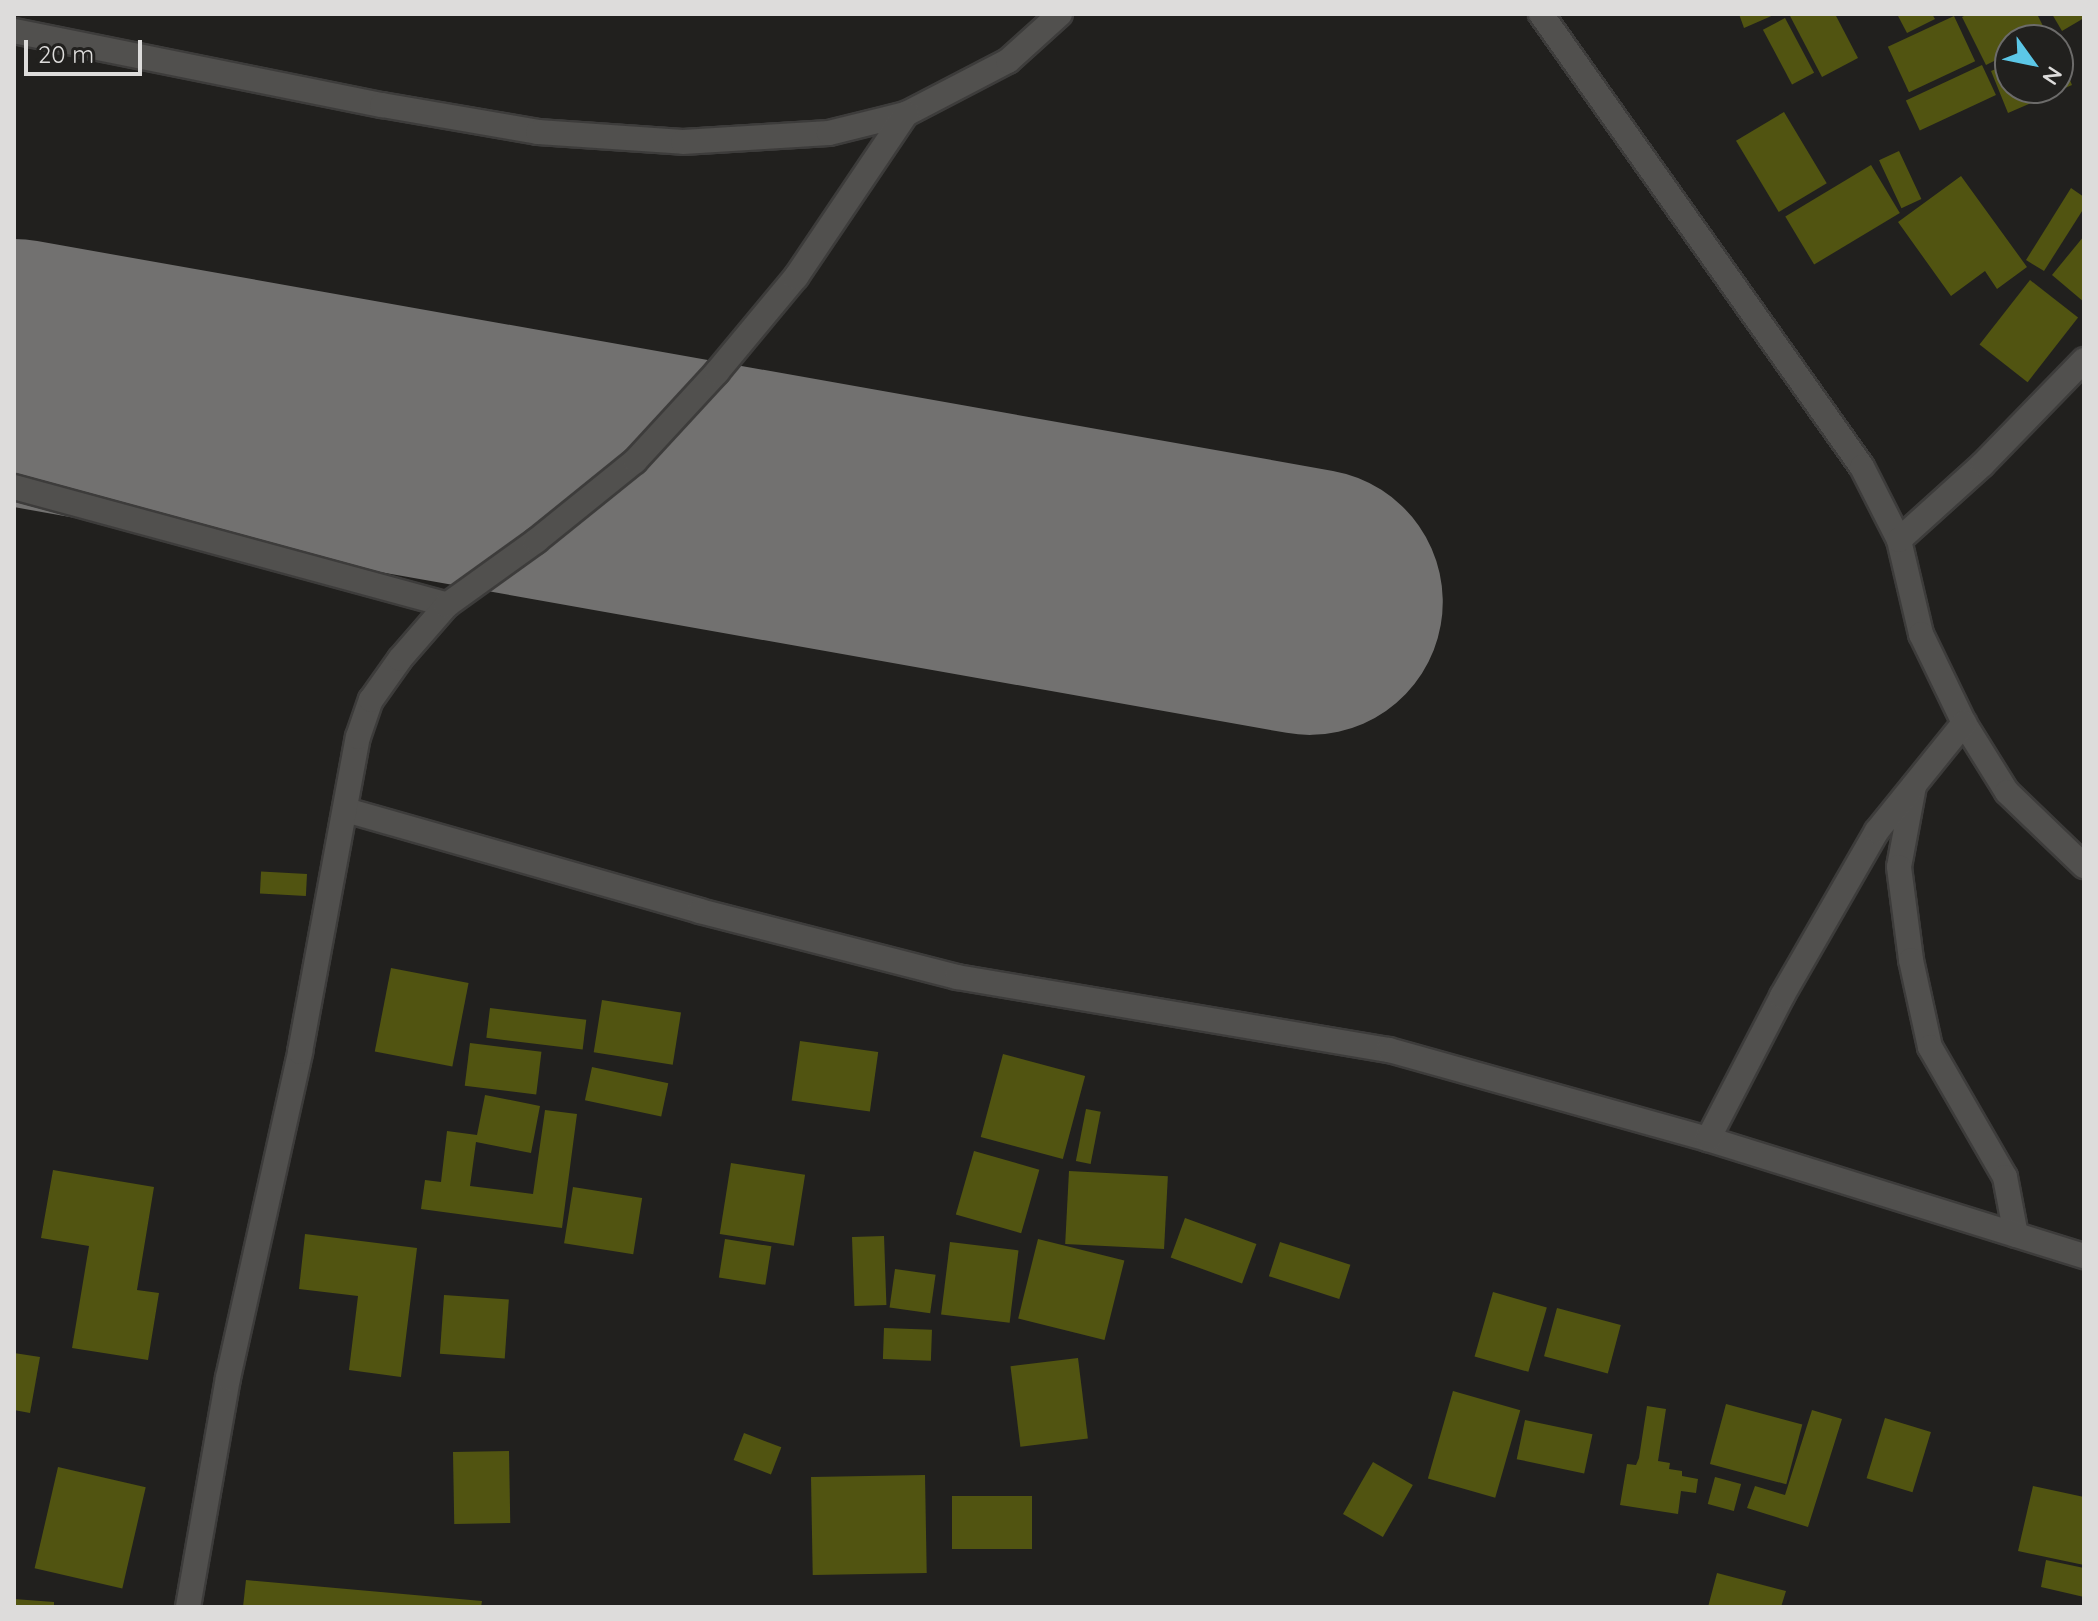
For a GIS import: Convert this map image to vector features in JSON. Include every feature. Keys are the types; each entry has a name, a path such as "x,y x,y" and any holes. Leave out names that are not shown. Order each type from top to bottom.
{"street":[{"path":"14,31 382,105 538,132 683,142 829,133 906,114 1008,61 1060,14"},
{"path":"1541,14 1862,467 1899,540 1921,634 1964,723 2007,792 2084,866"},
{"path":"188,1607 228,1378 300,1052 358,737 371,700 400,659 447,605 536,541 635,461 717,372 796,277 906,114"},
{"path":"1899,540 1983,464 2084,360"},
{"path":"14,487 447,605"},
{"path":"1708,1139 1782,996 1869,845 1964,723"},
{"path":"1915,784 1899,867 1911,960 1930,1047 2005,1177 2016,1235"},
{"path":"346,810 700,911 957,977 1389,1050 1708,1139 2084,1256"}],"building":[{"path":"1739,14 1776,14 1744,28"},
{"path":"1789,14 1835,14 1858,58 1822,77"},
{"path":"1897,14 1932,14 1935,19 1907,33"},
{"path":"1968,14 2037,14 2042,24 1994,24 1994,61 1986,65 1962,17"},
{"path":"2052,14 2084,14 2084,18 2074,24 2058,24"},
{"path":"1954,16 1975,61 1909,92 1888,47"},
{"path":"1785,18 1814,73 1792,84 1763,30"},
{"path":"1982,65 1994,96 1920,130 1906,100"},
{"path":"2004,104 2029,104 2008,113"},
{"path":"1784,112 1827,183 1779,212 1736,141"},
{"path":"1899,151 1921,199 1901,208 1879,160"},
{"path":"1871,165 1900,213 1814,265 1785,217"},
{"path":"1961,176 2027,267 1997,289 1985,271 1951,296 1898,222"},
{"path":"2071,188 2084,197 2084,208 2044,271 2026,260"},
{"path":"2084,236 2084,302 2052,275"},
{"path":"2030,280 2078,318 2028,382 1980,345"},
{"path":"261,872 307,874 306,896 260,894"},
{"path":"391,968 469,983 452,1067 375,1051"},
{"path":"602,1000 681,1013 673,1065 594,1052"},
{"path":"490,1008 586,1020 583,1050 486,1038"},
{"path":"800,1041 878,1052 870,1111 792,1100"},
{"path":"470,1043 541,1052 536,1094 465,1086"},
{"path":"1003,1054 1085,1076 1063,1159 981,1137"},
{"path":"592,1067 668,1083 661,1116 585,1100"},
{"path":"485,1095 540,1106 531,1153 476,1142 470,1186 533,1194 545,1110 577,1114 562,1228 421,1209 425,1180 441,1182 447,1131 477,1135"},
{"path":"1086,1109 1101,1112 1091,1164 1076,1161"},
{"path":"974,1151 1039,1170 1021,1233 956,1214"},
{"path":"731,1163 805,1175 794,1246 720,1234"},
{"path":"53,1170 154,1187 137,1290 159,1293 148,1360 72,1348 89,1246 41,1238"},
{"path":"1069,1171 1168,1176 1164,1249 1065,1244"},
{"path":"573,1187 642,1198 633,1254 564,1243"},
{"path":"1185,1218 1256,1244 1242,1283 1171,1257"},
{"path":"305,1234 417,1248 401,1377 349,1370 358,1296 299,1289"},
{"path":"884,1236 886,1305 854,1306 852,1237"},
{"path":"725,1239 771,1246 765,1285 719,1278"},
{"path":"1038,1239 1124,1261 1105,1340 1018,1319"},
{"path":"950,1242 1018,1250 1010,1323 941,1314"},
{"path":"1280,1242 1350,1265 1339,1299 1269,1276"},
{"path":"895,1269 936,1275 930,1313 890,1308"},
{"path":"1493,1292 1547,1307 1528,1372 1475,1356"},
{"path":"444,1295 509,1300 505,1358 440,1354"},
{"path":"1557,1308 1621,1325 1608,1373 1544,1356"},
{"path":"884,1328 932,1330 931,1361 883,1359"},
{"path":"14,1353 40,1357 30,1413 14,1410"},
{"path":"1078,1358 1088,1438 1020,1447 1011,1366"},
{"path":"1453,1391 1520,1410 1495,1498 1428,1478"},
{"path":"1726,1404 1802,1424 1786,1484 1710,1464"},
{"path":"1647,1406 1666,1409 1658,1461 1670,1463 1669,1469 1682,1471 1682,1476 1698,1479 1696,1493 1681,1491 1678,1514 1620,1505 1627,1464 1636,1465 1639,1458"},
{"path":"1812,1410 1842,1419 1808,1527 1747,1508 1755,1486 1785,1495"},
{"path":"1885,1418 1931,1432 1912,1492 1867,1478"},
{"path":"1525,1420 1592,1434 1584,1473 1517,1459"},
{"path":"744,1433 781,1447 771,1474 734,1460"},
{"path":"509,1451 510,1523 454,1524 453,1452"},
{"path":"1373,1462 1413,1485 1383,1537 1343,1514"},
{"path":"58,1467 146,1487 122,1589 35,1568"},
{"path":"925,1475 927,1573 813,1575 811,1477"},
{"path":"1715,1477 1741,1484 1734,1511 1708,1504"},
{"path":"2033,1486 2084,1497 2084,1565 2018,1551"},
{"path":"952,1496 1032,1496 1032,1549 952,1549"},
{"path":"2046,1560 2084,1568 2084,1597 2041,1587"},
{"path":"1717,1573 1786,1591 1781,1607 1708,1607"},
{"path":"246,1580 482,1601 481,1607 243,1607"},
{"path":"14,1599 54,1602 54,1607 14,1607"}],"runway":[{"path":"14,372 1310,602"}]}
